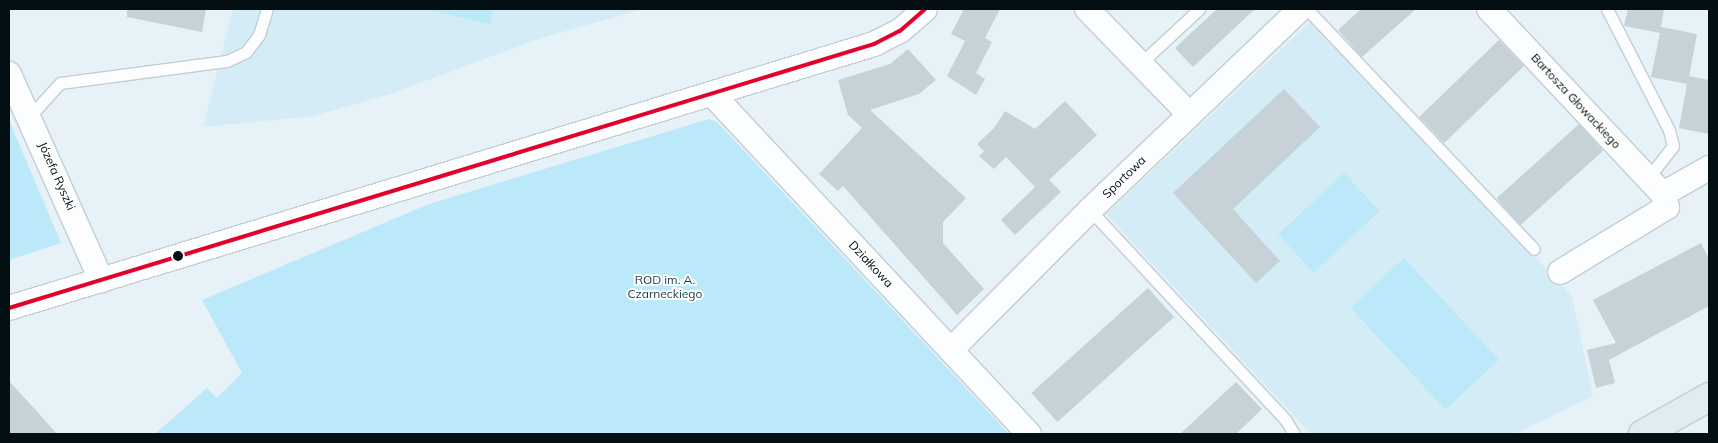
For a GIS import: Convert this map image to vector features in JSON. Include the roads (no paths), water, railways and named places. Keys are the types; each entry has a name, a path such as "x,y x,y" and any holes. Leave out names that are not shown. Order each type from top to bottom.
{"main road":[{"path":"1643,434 1709,397"}],"street":[{"path":"9,308 874,44 900,31 925,9"},
{"path":"1087,9 1188,114"},
{"name":"Sportowa","path":"951,350 1188,114 1300,9"},
{"name":"Bartosza Głowackiego","path":"1489,9 1656,186"},
{"name":"Józefa Ryszki","path":"9,74 31,116 101,280"},
{"name":"Działkowa","path":"712,94 1029,434"},
{"path":"1560,272 1667,207 1656,186 1709,168"}],"lane":[{"path":"31,116 60,83 227,61 246,52 259,35 267,9"},
{"path":"1140,64 1199,9"},
{"path":"1307,9 1534,249"},
{"path":"1607,9 1669,130 1673,146 1656,186"},
{"path":"1090,210 1284,419 1294,434"}],"park label":[{"name":"ROD im. A. Czarneckiego","path":"665,287"}]}
